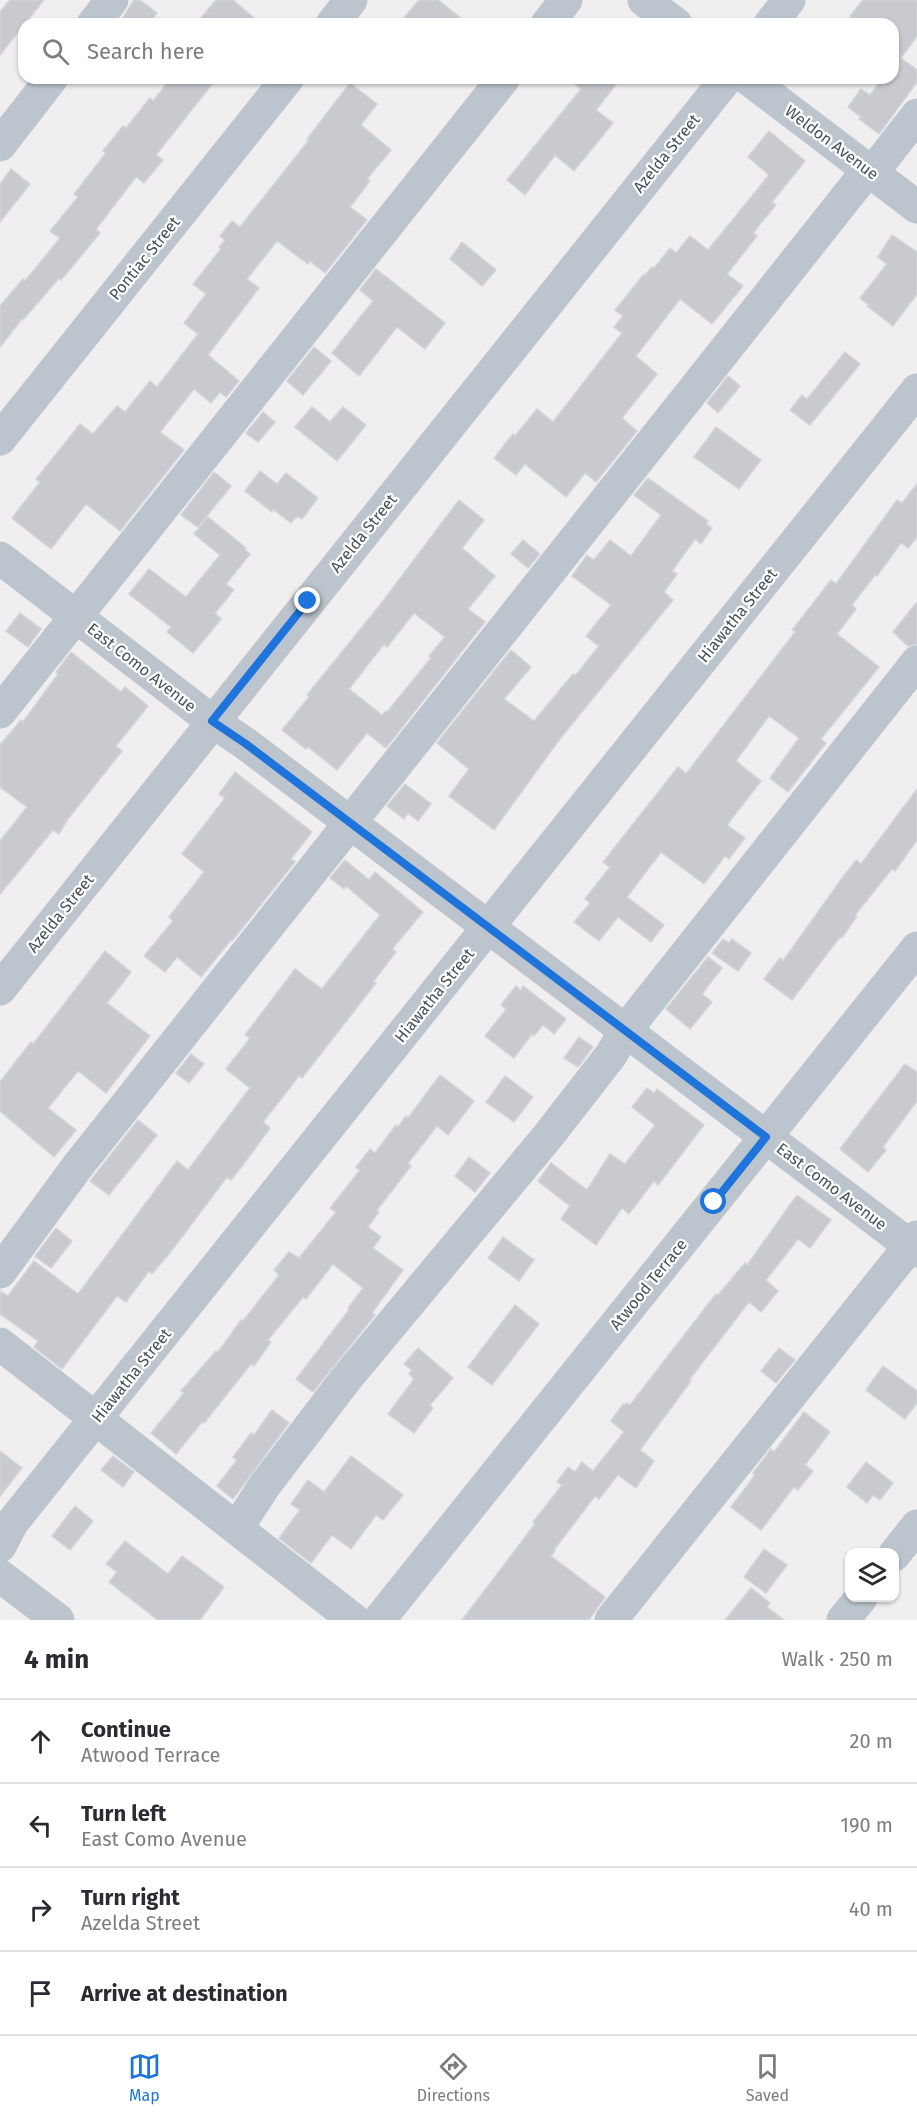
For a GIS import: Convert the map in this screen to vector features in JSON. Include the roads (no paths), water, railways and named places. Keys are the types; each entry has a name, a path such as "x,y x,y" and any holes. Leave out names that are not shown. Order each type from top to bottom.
{"street":[{"path":"98,18 112,0"},
{"path":"337,18 351,0"},
{"path":"552,18 566,0"},
{"path":"644,0 668,18"},
{"path":"775,18 789,0"},
{"path":"0,145 47,84"},
{"name":"Pontiac Street","path":"0,439 283,84"},
{"path":"0,712 499,84"},
{"name":"Azelda Street","path":"0,988 722,84"},
{"name":"Weldon Avenue","path":"755,84 917,207"},
{"path":"0,1272 77,1167 350,822 917,115"},
{"name":"Hiawatha Street","path":"0,1546 12,1523 917,390"},
{"name":"East Como Avenue","path":"0,558 212,721 350,822 766,1137 915,1244"},
{"path":"237,1528 265,1485 346,1379 548,1136 612,1055 626,1031 917,662"},
{"name":"Atwood Terrace","path":"379,1620 917,948"},
{"path":"611,1620 915,1244"},
{"path":"0,1344 354,1620"},
{"path":"899,1549 917,1526"},
{"path":"0,1576 57,1620"},
{"path":"843,1620 858,1602"}]}
